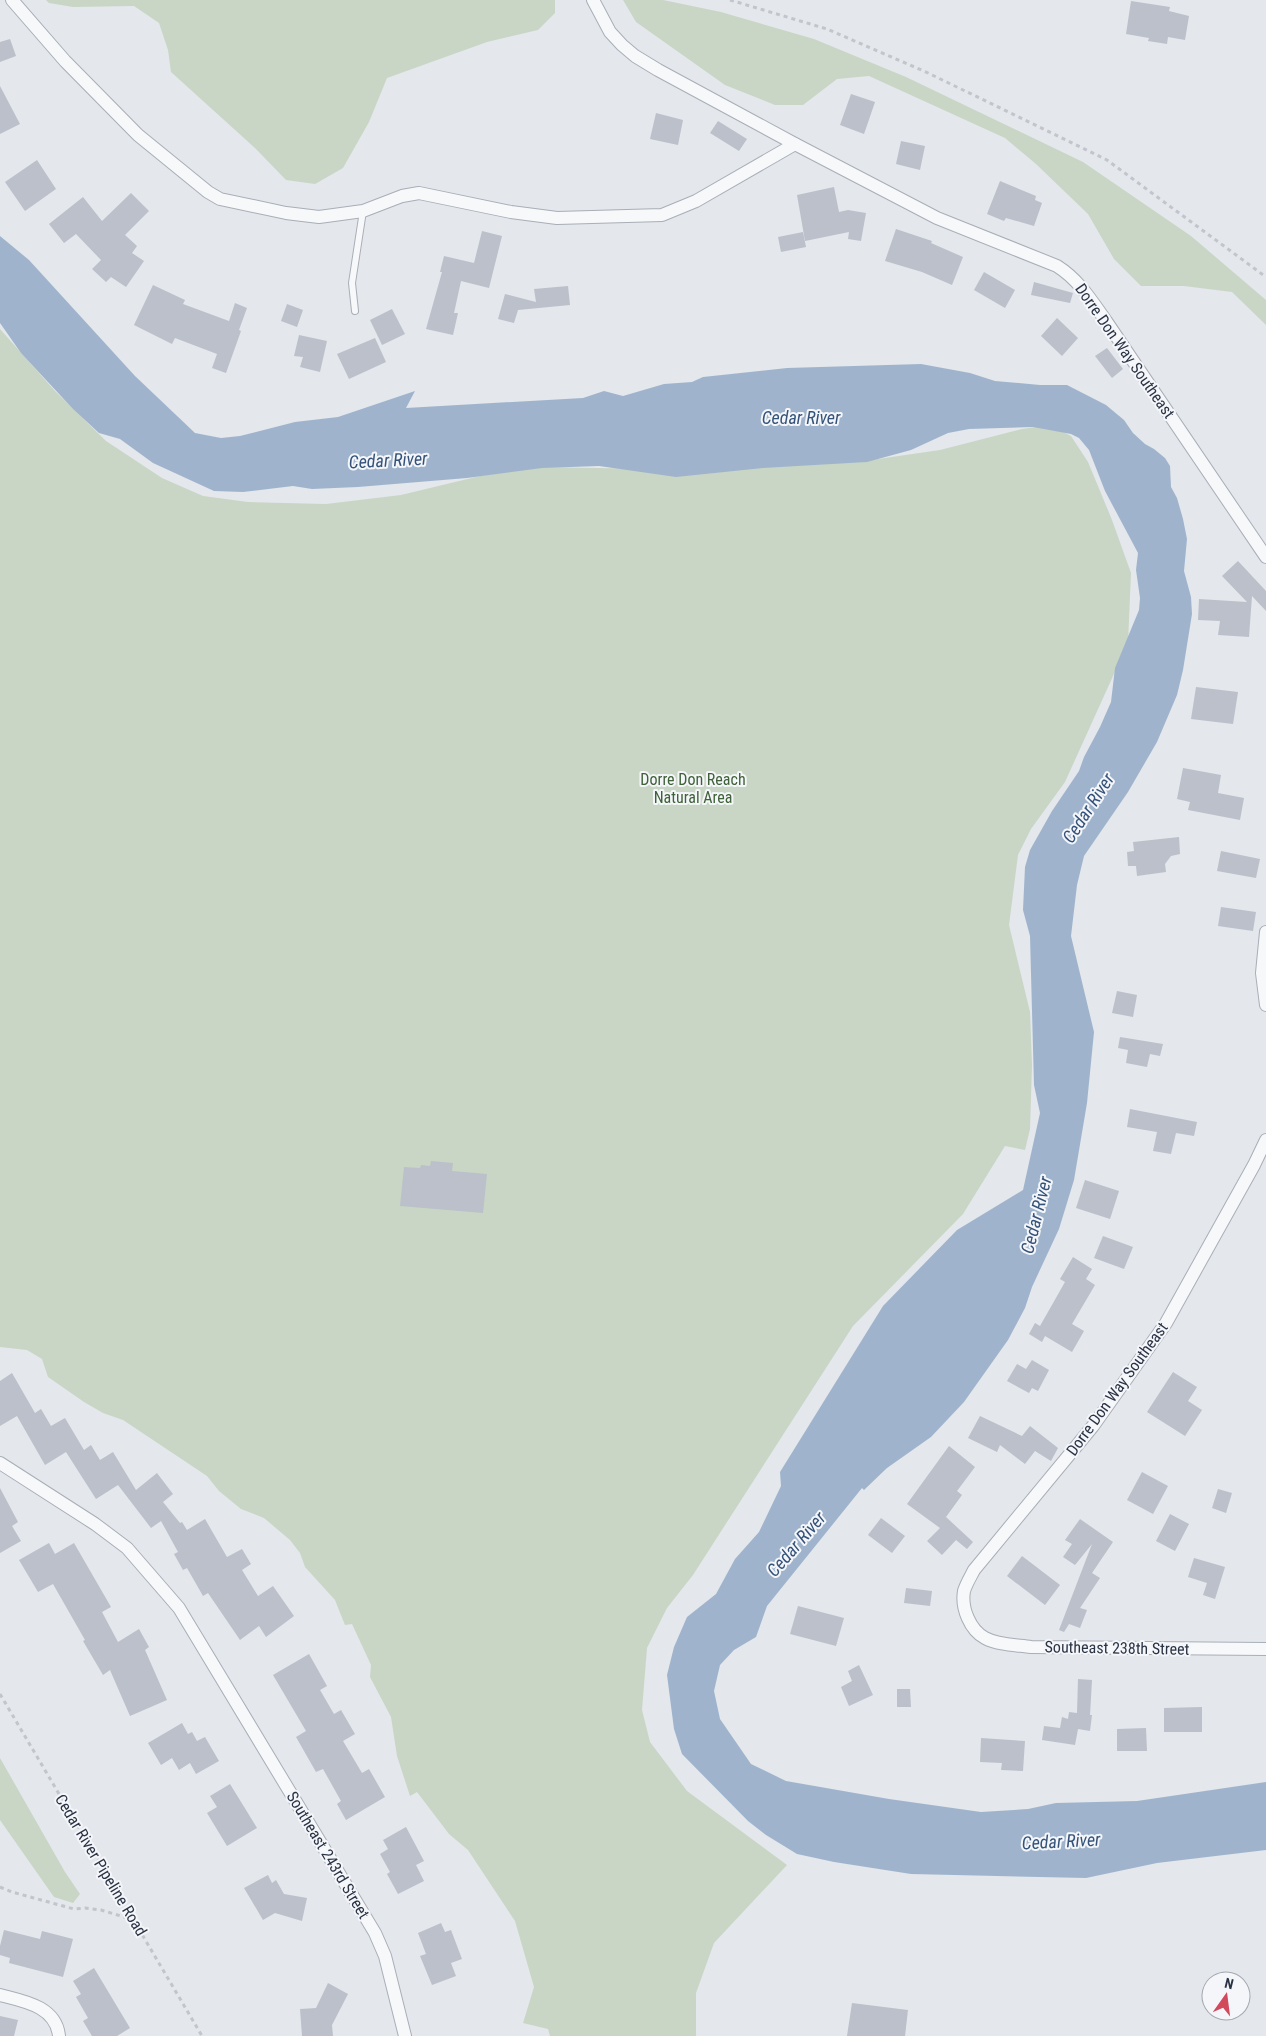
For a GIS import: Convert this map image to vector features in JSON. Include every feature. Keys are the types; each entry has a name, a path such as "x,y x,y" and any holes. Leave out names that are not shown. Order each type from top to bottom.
{"street":[{"path":"12,0 65,61 138,135 208,192 220,199 286,213 319,216 363,211 402,196 418,193 511,212 557,218 662,215 696,201 794,144"},
{"name":"Dorre Don Way Southeast","path":"593,0 610,32 635,56 794,144 937,218 1057,266 1069,274 1080,284 1101,313 1266,557"},
{"path":"1266,932 1262,974 1266,1005"},
{"name":"Dorre Don Way Southeast","path":"973,1627 965,1610 964,1592 974,1570 1093,1426 1166,1323 1266,1140"},
{"name":"Southeast 243rd Street","path":"0,1463 95,1524 127,1548 179,1608 375,1932 385,1956 404,2036"},
{"name":"Southeast 238th Street","path":"973,1627 984,1638 997,1643 1031,1647 1266,1650"},
{"path":"0,1995 33,2004 46,2012 55,2022 59,2036"}],"lane":[{"path":"355,311 352,283 363,211"}],"path":[{"path":"730,0 827,29 926,72 1107,160 1266,277"},
{"name":"Cedar River Pipeline Road","path":"0,1694 202,2036"},
{"path":"0,1887 74,1909 101,1910 134,1920"}],"green space":[{"path":"46,0 555,0 555,13 538,30 487,42 387,78 369,122 343,168 315,184 286,180 255,148 171,72 168,50 159,23 134,6 73,7 49,3"},
{"path":"623,0 663,0 721,12 814,39 906,77 1083,162 1191,236 1266,300 1266,325 1232,292 1184,286 1141,286 1114,259 1088,214 1036,164 1005,138 869,76 837,79 803,105 775,105 725,85 636,22"},
{"name":"Dorre Don Reach Natural Area","path":"0,329 55,391 106,441 162,478 203,496 248,502 326,504 401,495 480,476 541,467 655,469 864,461 940,450 1022,429 1049,425 1071,436 1088,462 1112,520 1131,573 1128,643 1065,782 1031,829 1018,855 1009,925 1030,1012 1032,1065 1030,1129 1025,1150 1005,1146 963,1214 853,1326 693,1575 667,1608 647,1648 642,1710 650,1742 687,1791 787,1865 714,1943 696,1993 696,2036 550,2036 548,2029 523,2023 534,1987 515,1921 468,1850 449,1834 417,1792 410,1796 397,1756 391,1717 370,1677 371,1665 352,1624 345,1625 335,1600 305,1567 300,1553 290,1540 264,1518 241,1509 219,1491 207,1476 123,1420 103,1413 48,1377 42,1359 27,1350 0,1347"},
{"path":"0,1758 65,1872 80,1894 73,1903 54,1897 0,1820"}],"water":[{"name":"Cedar River","path":"0,236 29,260 135,376 195,433 221,438 240,436 295,422 338,417 415,391 406,408 583,398 604,391 623,396 664,384 692,382 703,377 787,368 921,364 970,373 995,381 1067,385 1106,405 1124,420 1133,433 1145,444 1165,458 1170,466 1171,487 1177,498 1187,539 1184,571 1191,597 1192,614 1177,695 1157,742 1128,792 1084,856 1077,885 1071,936 1094,1032 1087,1103 1074,1180 1059,1229 1032,1287 1025,1308 1008,1340 964,1402 931,1437 887,1468 864,1490 862,1488 767,1606 756,1637 734,1650 720,1665 714,1691 720,1719 751,1764 786,1781 889,1799 981,1812 1028,1809 1056,1803 1137,1801 1266,1782 1266,1850 1157,1863 1086,1878 911,1874 797,1854 766,1835 748,1821 682,1754 674,1729 667,1675 674,1647 687,1617 716,1594 735,1559 759,1532 781,1486 780,1472 883,1306 957,1230 1023,1190 1040,1113 1034,1085 1030,936 1023,910 1025,867 1030,850 1052,811 1079,771 1084,757 1100,727 1111,702 1115,668 1139,610 1140,598 1136,570 1138,553 1105,491 1089,450 1079,438 1071,434 1033,427 969,429 948,433 911,450 867,462 763,468 676,477 599,466 542,468 467,478 358,487 312,489 293,486 243,492 214,491 153,463 120,439 99,433 73,409 21,353 0,323"}],"building":[{"path":"1131,1 1170,7 1169,11 1189,16 1185,40 1168,37 1167,44 1148,41 1149,38 1126,34"},
{"path":"10,39 16,56 0,62 0,42"},
{"path":"0,86 20,124 0,134"},
{"path":"851,94 875,102 864,134 840,125"},
{"path":"656,113 683,120 678,145 650,139"},
{"path":"718,121 747,139 739,151 710,133"},
{"path":"901,141 925,146 920,170 896,164"},
{"path":"37,160 56,189 25,211 5,182"},
{"path":"1000,181 1036,196 1035,200 1042,203 1034,226 1006,218 1004,221 987,214"},
{"path":"834,187 839,212 848,210 866,213 861,241 848,239 849,232 805,241 797,195"},
{"path":"131,193 149,211 125,235 137,246 132,253 144,261 126,287 111,277 106,282 92,269 101,260 76,234 64,243 49,224 83,197 102,221"},
{"path":"896,229 932,241 931,243 963,257 952,285 922,272 885,261"},
{"path":"482,231 502,236 489,288 461,281 454,313 458,313 453,335 426,329 442,272 440,272 444,256 474,263"},
{"path":"803,232 806,247 781,252 778,237"},
{"path":"984,272 1015,290 1005,308 974,290"},
{"path":"1034,282 1073,293 1070,303 1031,295"},
{"path":"153,285 185,300 183,304 229,321 235,303 247,308 226,373 212,368 217,354 175,338 172,344 134,325"},
{"path":"568,286 570,305 518,310 514,323 498,319 505,294 536,302 534,289"},
{"path":"287,304 303,310 297,327 281,321"},
{"path":"392,309 405,334 382,345 370,320"},
{"path":"1057,318 1078,338 1062,356 1041,336"},
{"path":"299,335 327,341 320,372 300,367 303,357 294,356"},
{"path":"375,338 386,362 349,379 337,354"},
{"path":"1107,348 1123,369 1112,378 1095,356"},
{"path":"1238,561 1266,591 1266,611 1252,596 1249,637 1218,635 1220,621 1198,620 1199,599 1247,602 1222,576"},
{"path":"1196,687 1238,692 1233,724 1191,719"},
{"path":"1183,768 1221,775 1218,793 1244,798 1240,820 1188,810 1190,802 1177,799"},
{"path":"1179,837 1180,854 1171,856 1165,864 1166,872 1137,876 1136,866 1128,866 1127,852 1134,851 1133,842"},
{"path":"1221,851 1260,859 1256,878 1217,871"},
{"path":"1221,907 1256,912 1253,931 1218,926"},
{"path":"1117,991 1137,995 1133,1017 1112,1013"},
{"path":"1120,1037 1163,1044 1160,1056 1150,1054 1147,1067 1126,1063 1128,1050 1118,1048"},
{"path":"1130,1109 1197,1122 1194,1136 1176,1133 1171,1154 1153,1151 1157,1132 1127,1127"},
{"path":"431,1161 453,1163 452,1171 487,1174 483,1213 400,1206 404,1167 420,1168 421,1165 430,1166"},
{"path":"1085,1180 1119,1191 1110,1219 1076,1208"},
{"path":"1103,1236 1133,1247 1124,1269 1094,1258"},
{"path":"1073,1257 1092,1269 1086,1279 1095,1285 1072,1324 1084,1331 1072,1352 1045,1336 1042,1342 1029,1334 1035,1323 1040,1326 1065,1282 1060,1279"},
{"path":"1032,1360 1049,1370 1038,1391 1032,1388 1029,1393 1007,1381 1017,1364 1026,1369"},
{"path":"1173,1372 1197,1387 1188,1401 1202,1410 1185,1436 1147,1412"},
{"path":"12,1373 35,1413 41,1409 51,1426 65,1418 84,1450 91,1445 100,1460 113,1452 136,1490 157,1473 173,1494 163,1502 180,1523 182,1522 187,1530 205,1519 227,1557 242,1549 251,1564 242,1570 258,1596 273,1586 294,1616 266,1637 259,1626 240,1640 208,1593 203,1596 187,1568 183,1570 174,1554 178,1552 161,1521 151,1528 118,1485 96,1499 66,1452 45,1465 17,1416 0,1426 0,1381"},
{"path":"980,1416 1022,1436 1030,1426 1058,1448 1051,1461 1035,1451 1025,1464 1000,1445 997,1452 968,1438"},
{"path":"949,1446 975,1467 957,1491 962,1495 946,1517 973,1542 967,1549 956,1540 942,1555 927,1541 940,1528 907,1504"},
{"path":"1142,1472 1168,1486 1153,1514 1127,1500"},
{"path":"0,1488 18,1522 12,1526 21,1541 0,1553"},
{"path":"1218,1489 1232,1493 1226,1513 1212,1508"},
{"path":"1170,1514 1189,1524 1175,1551 1156,1541"},
{"path":"881,1518 905,1536 892,1553 868,1535"},
{"path":"1080,1519 1113,1542 1092,1573 1100,1578 1080,1608 1087,1610 1080,1628 1069,1624 1064,1632 1059,1630 1092,1544 1075,1565 1063,1557 1072,1544 1065,1540"},
{"path":"49,1543 55,1554 74,1543 111,1607 102,1612 118,1642 139,1629 149,1647 145,1650 167,1700 130,1716 110,1670 103,1675 53,1584 38,1592 19,1560"},
{"path":"1022,1556 1060,1585 1045,1605 1007,1576"},
{"path":"1194,1558 1225,1567 1215,1599 1203,1595 1207,1583 1188,1577"},
{"path":"906,1588 932,1591 930,1606 904,1603"},
{"path":"798,1606 844,1618 836,1646 790,1634"},
{"path":"309,1654 327,1686 320,1690 334,1714 341,1710 355,1734 343,1741 362,1773 369,1769 385,1797 346,1820 337,1804 341,1801 323,1769 316,1772 296,1737 306,1731 273,1675"},
{"path":"859,1665 873,1695 849,1706 841,1687 852,1681 848,1671"},
{"path":"1078,1679 1092,1680 1090,1731 1078,1729 1075,1745 1042,1740 1044,1726 1060,1728 1062,1717 1068,1719 1069,1712 1077,1713"},
{"path":"897,1689 910,1689 911,1707 897,1707"},
{"path":"1202,1707 1202,1732 1164,1732 1164,1708"},
{"path":"182,1723 188,1734 192,1732 197,1741 205,1737 219,1761 196,1774 190,1763 179,1770 172,1758 161,1765 148,1743"},
{"path":"1146,1728 1147,1751 1117,1751 1117,1729"},
{"path":"981,1738 1025,1741 1023,1771 1001,1770 1002,1763 980,1762"},
{"path":"230,1784 257,1828 227,1846 207,1813 217,1807 210,1796"},
{"path":"406,1827 424,1861 416,1865 424,1881 398,1894 387,1874 390,1872 380,1854 388,1849 383,1840"},
{"path":"268,1875 272,1883 276,1880 284,1894 307,1898 302,1921 275,1913 263,1920 244,1888"},
{"path":"441,1923 445,1932 451,1930 462,1959 451,1963 456,1976 432,1985 420,1956 426,1954 418,1933"},
{"path":"4,1930 40,1939 42,1931 73,1939 63,1977 9,1963 10,1958 0,1955"},
{"path":"94,1968 130,2028 117,2036 92,2036 83,2021 88,2018 76,1997 81,1994 73,1981"},
{"path":"328,1983 348,1994 332,2025 333,2036 302,2036 300,2009 316,2008"},
{"path":"852,2003 908,2010 905,2036 847,2036"},
{"path":"0,2016 18,2020 14,2036 0,2036"}]}
